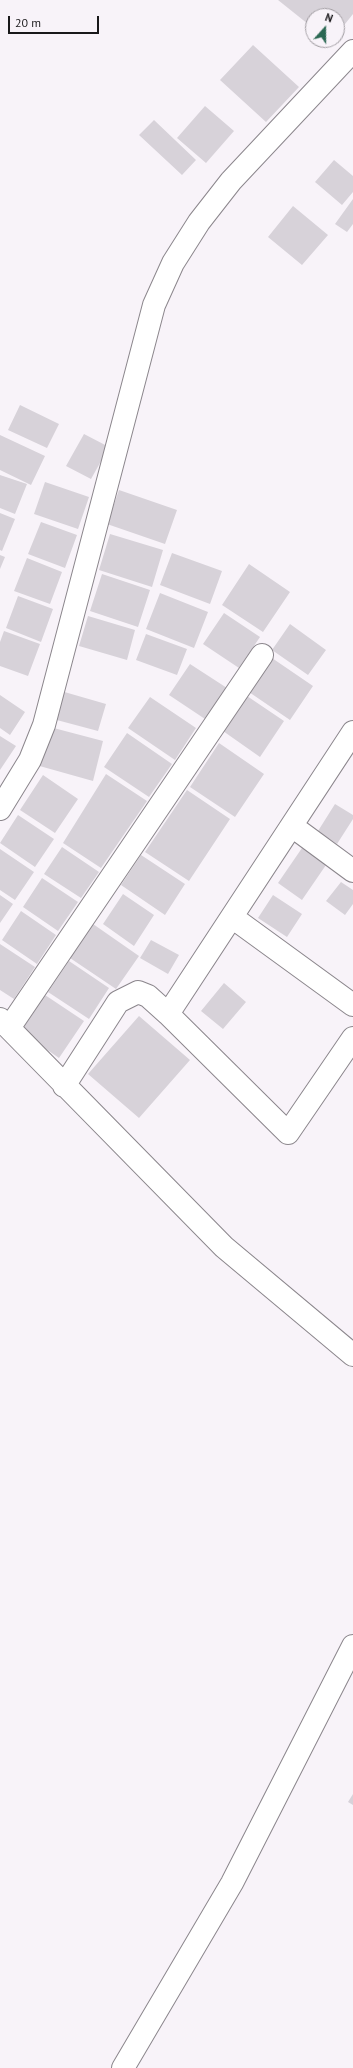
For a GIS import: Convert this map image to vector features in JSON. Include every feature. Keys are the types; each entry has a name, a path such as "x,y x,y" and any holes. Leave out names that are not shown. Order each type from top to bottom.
{"street":[{"path":"0,809 30,760 44,725 154,305 173,263 199,222 232,181 353,50"},
{"path":"262,655 5,1024 64,1086 224,1247 353,1355"},
{"path":"168,1014 292,826 351,740"},
{"path":"292,826 353,871"},
{"path":"232,917 353,1005"},
{"path":"64,1086 118,1002 138,992 148,996 168,1014 288,1133 353,1038"},
{"path":"123,2068 236,1876 353,1646"}],"building":[{"path":"278,0 353,0 353,14 345,24 345,8 305,8 305,22"},
{"path":"253,45 299,87 266,122 220,80"},
{"path":"205,106 234,131 206,163 177,138"},
{"path":"154,120 196,160 182,175 139,135"},
{"path":"334,160 353,176 353,192 342,205 315,182"},
{"path":"353,199 353,224 347,232 335,224"},
{"path":"293,206 328,235 302,265 268,237"},
{"path":"20,405 59,424 47,448 8,430"},
{"path":"84,434 109,447 91,479 66,466"},
{"path":"0,435 45,456 31,485 0,470"},
{"path":"0,475 27,484 15,514 0,508"},
{"path":"45,482 89,497 78,529 34,514"},
{"path":"119,490 177,510 165,544 107,524"},
{"path":"0,513 15,519 2,551 0,550"},
{"path":"41,522 77,535 65,568 28,554"},
{"path":"110,534 163,550 152,587 99,570"},
{"path":"172,553 222,571 210,604 160,585"},
{"path":"0,555 5,557 0,569"},
{"path":"27,558 62,572 50,604 14,591"},
{"path":"249,564 290,592 263,632 222,605"},
{"path":"102,574 150,590 138,627 90,611"},
{"path":"160,593 208,612 194,648 146,629"},
{"path":"18,596 53,609 41,642 6,628"},
{"path":"224,613 260,637 239,668 203,644"},
{"path":"88,616 135,630 127,660 79,646"},
{"path":"290,624 326,650 308,675 272,650"},
{"path":"4,631 40,644 28,676 0,666 0,642"},
{"path":"146,634 187,649 177,675 136,660"},
{"path":"269,656 313,686 290,720 246,690"},
{"path":"190,664 227,688 205,719 169,695"},
{"path":"61,691 106,704 98,731 53,719"},
{"path":"0,695 25,712 10,735 0,728"},
{"path":"247,696 284,721 260,757 223,731"},
{"path":"150,697 196,728 175,760 128,728"},
{"path":"46,726 103,741 93,781 36,765"},
{"path":"127,733 172,764 149,797 104,767"},
{"path":"0,736 16,746 0,770"},
{"path":"219,743 264,774 235,817 190,787"},
{"path":"106,774 147,801 101,868 63,843"},
{"path":"43,775 78,799 55,833 20,810"},
{"path":"187,790 230,819 189,881 145,852"},
{"path":"335,804 353,815 353,819 337,844 318,831"},
{"path":"18,815 54,839 35,867 0,843"},
{"path":"62,847 99,872 81,898 44,874"},
{"path":"302,848 326,865 302,900 278,883"},
{"path":"0,849 34,872 15,900 0,890"},
{"path":"141,855 185,884 165,915 121,885"},
{"path":"42,878 78,902 58,931 23,907"},
{"path":"341,882 353,890 353,904 345,915 326,901"},
{"path":"123,894 154,915 134,946 103,924"},
{"path":"0,895 13,904 0,923"},
{"path":"273,895 302,914 287,937 258,918"},
{"path":"21,911 56,935 37,964 2,940"},
{"path":"93,924 139,956 116,989 70,958"},
{"path":"151,940 179,955 168,974 140,958"},
{"path":"0,944 35,967 14,999 0,990"},
{"path":"69,961 109,988 89,1019 48,992"},
{"path":"224,983 246,1002 223,1029 201,1011"},
{"path":"45,995 84,1021 59,1058 20,1031"},
{"path":"139,1016 190,1060 139,1118 88,1074"},
{"path":"353,1794 353,1805 348,1802"}]}
